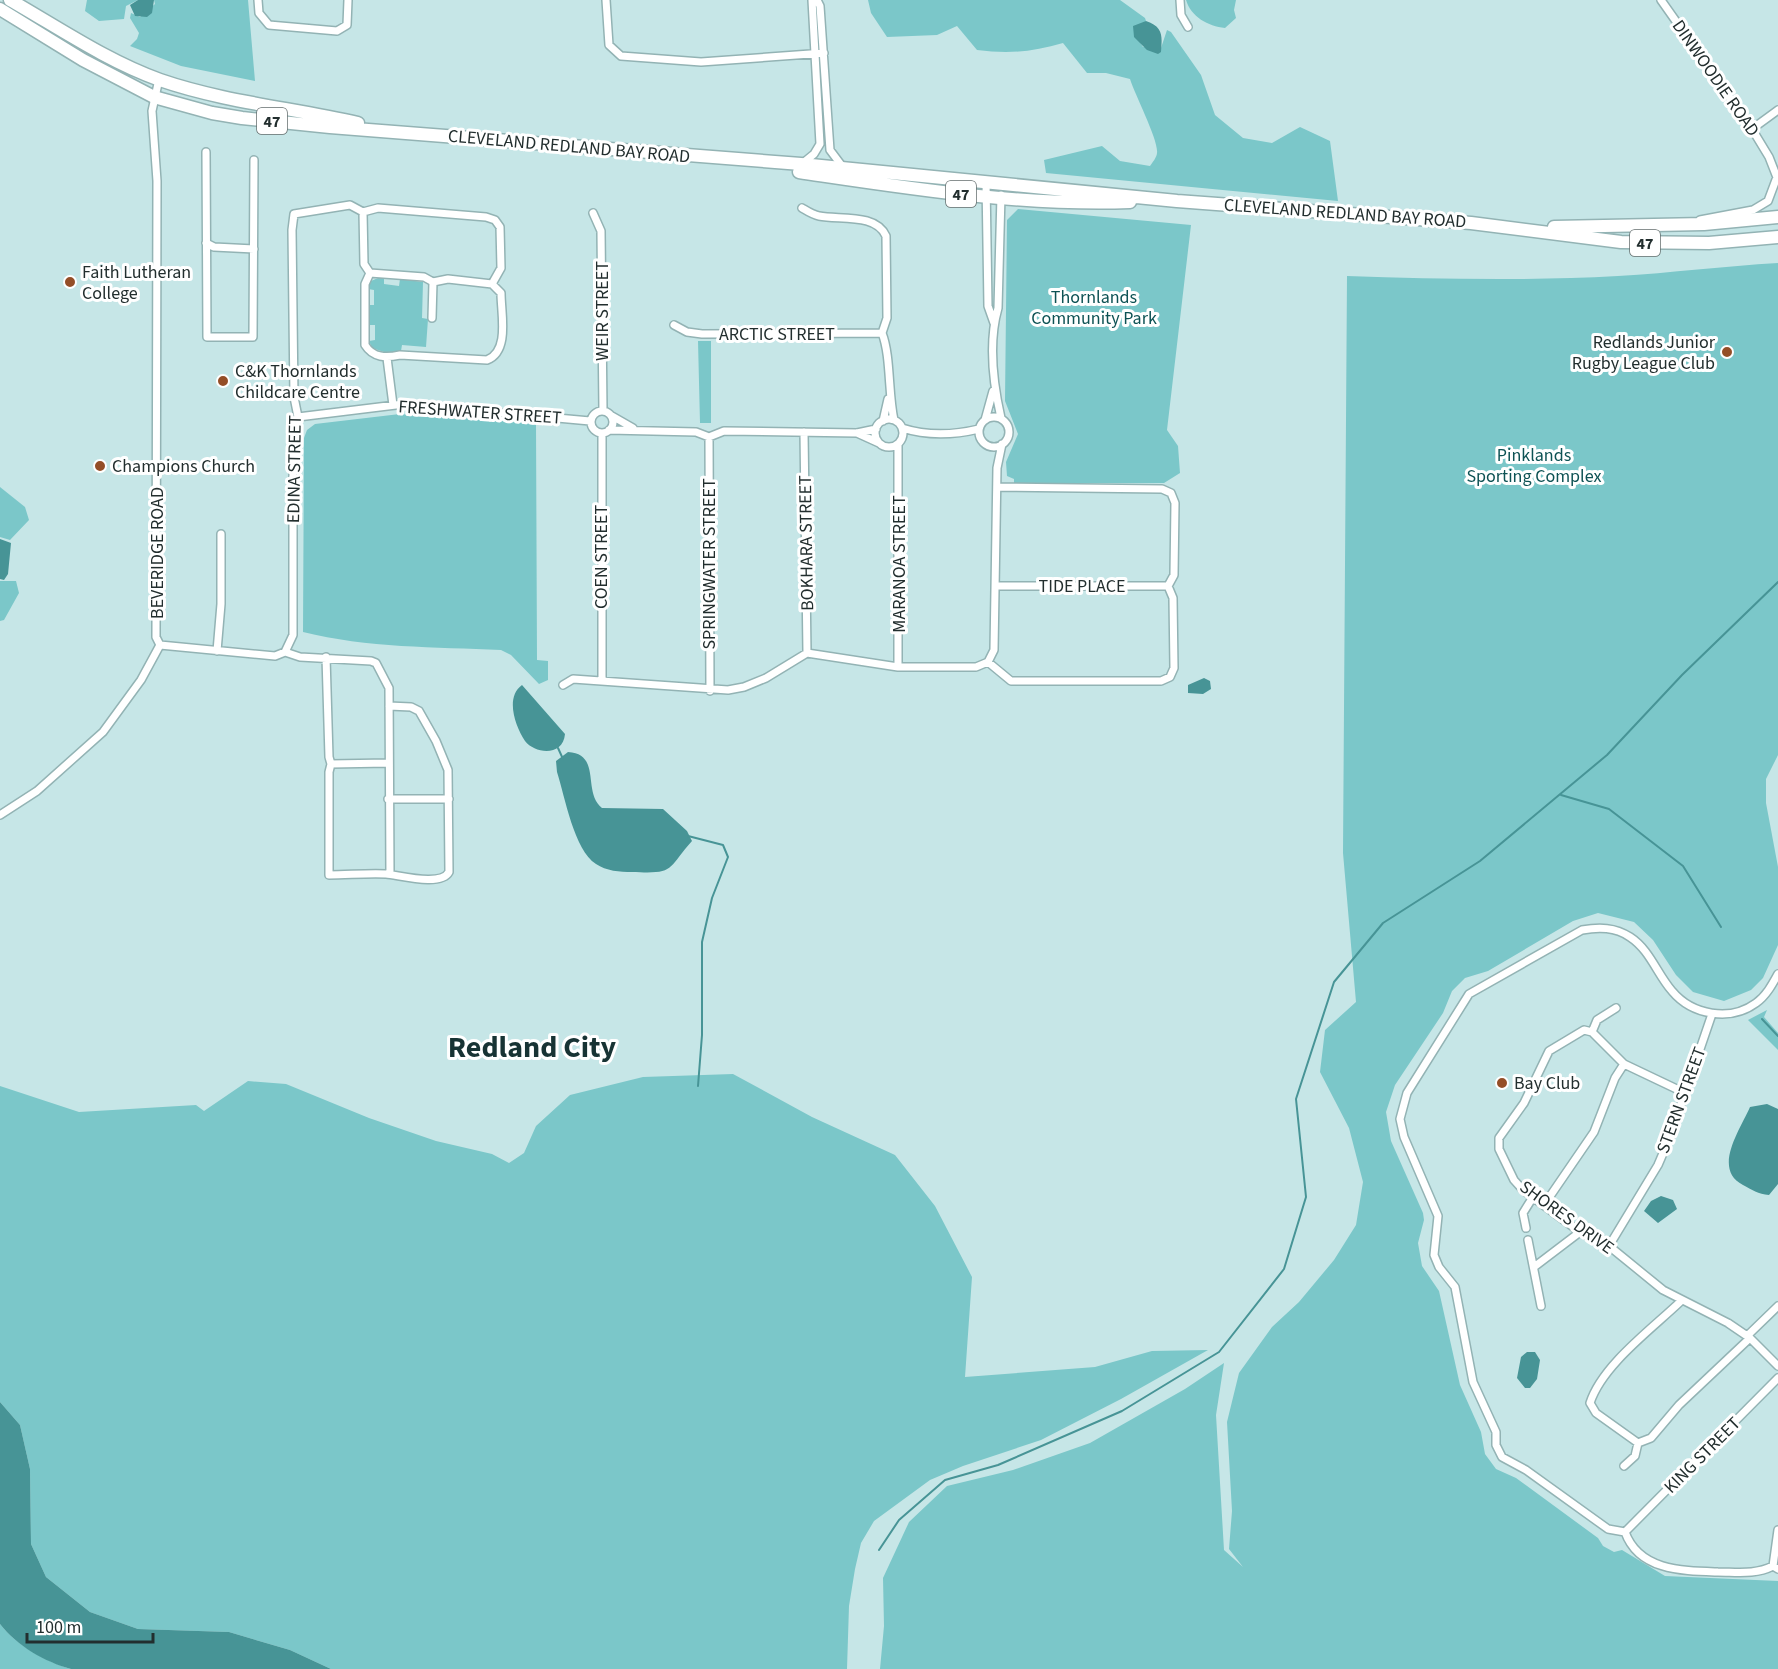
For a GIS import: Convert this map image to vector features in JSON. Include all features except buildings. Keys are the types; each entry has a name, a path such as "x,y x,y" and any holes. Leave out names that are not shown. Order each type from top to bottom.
{"highway":[{"name":"CLEVELAND REDLAND BAY ROAD","path":"10,0 99,52 159,79 203,92 391,130"},
{"name":"CLEVELAND REDLAND BAY ROAD","path":"0,9 83,60 154,97 212,113 242,118 801,164 1177,201 1514,227 1590,239 1671,244 1778,237"},
{"name":"CLEVELAND REDLAND BAY ROAD","path":"748,161 797,172 911,189 986,196 1087,204 1177,201"},
{"name":"CLEVELAND REDLAND BAY ROAD","path":"1514,227 1683,224 1778,217"}],"street":[{"path":"258,0 259,13 269,25 337,32 347,25 348,0"},
{"path":"606,0 609,45 621,56 701,62 824,53"},
{"path":"801,164 814,154 820,144 813,54 812,0"},
{"path":"817,0 820,6 830,150 844,169"},
{"path":"1179,0 1181,15 1188,27"},
{"name":"DINWOODIE ROAD","path":"1661,0 1752,129 1769,157 1777,178 1768,201 1753,210 1683,224"},
{"name":"BEVERIDGE ROAD","path":"0,815 37,791 103,732 141,680 160,645 156,638 157,181 152,111 159,79"},
{"path":"1752,129 1778,110"},
{"path":"206,152 207,337 254,337 254,160"},
{"name":"DINWOODIE ROAD","path":"1769,157 1778,167"},
{"path":"986,182 988,306 994,323"},
{"path":"563,685 573,679 710,691 744,687 807,653 898,667 976,668 988,662 994,650 997,468 1002,444 1008,438 1009,428 1001,418 994,388 994,323 998,308 1001,183"},
{"name":"EDINA STREET","path":"285,652 293,635 293,441 298,417 294,397 292,230 294,214 350,205 363,212"},
{"path":"370,273 364,264 363,212 378,208 486,217 495,220 500,227 501,268 492,284"},
{"path":"802,208 816,216 874,222 882,228 886,236 887,318 882,333 886,344 889,396 894,420 902,428 920,433 962,433 979,429 985,420 994,388"},
{"name":"WEIR STREET","path":"593,213 601,231 603,410"},
{"path":"206,243 214,247 254,249"},
{"path":"370,273 424,277 433,282 448,279 492,284 501,293 501,348 496,357 487,360 400,355 387,358 369,352 365,345 365,284 370,273"},
{"path":"432,318 433,282"},
{"name":"ARCTIC STREET","path":"674,326 687,332 702,334 882,333"},
{"path":"387,358 393,405"},
{"path":"635,430 603,410 596,412 590,421 592,428 606,431 696,432 709,437 724,431 858,433 876,429 884,421 889,396"},
{"name":"FRESHWATER STREET","path":"298,417 393,405 527,413 590,421"},
{"path":"606,431 613,423 612,416"},
{"path":"985,420 993,417 1001,418"},
{"path":"884,421 894,420"},
{"path":"900,442 902,428"},
{"path":"876,429 879,443"},
{"path":"979,429 981,439"},
{"name":"COEN STREET","path":"602,681 606,431"},
{"name":"BOKHARA STREET","path":"804,432 807,653"},
{"path":"858,433 888,447 899,462"},
{"path":"888,447 920,433"},
{"path":"962,433 981,439 990,446 997,468"},
{"name":"SPRINGWATER STREET","path":"709,437 710,691"},
{"name":"MARANOA STREET","path":"898,667 900,442"},
{"path":"990,446 1002,444"},
{"path":"988,662 1011,681 1161,681 1170,677 1174,668 1173,598 1168,586 1174,575 1174,496 1168,490 997,488"},
{"path":"217,651 221,604 221,534"},
{"name":"TIDE PLACE","path":"996,586 1168,586"},
{"path":"160,645 275,656 285,652 300,657 326,657 376,663 388,688 390,874"},
{"path":"326,657 331,764 329,875 390,874 408,879 447,876 447,770 436,741 419,711 411,707 389,706"},
{"path":"331,764 388,763"},
{"path":"388,799 448,799"},
{"path":"1778,974 1762,998 1744,1010 1712,1014 1678,997 1639,943 1628,935 1613,929 1597,927 1582,930 1469,994 1407,1093 1402,1107 1404,1137 1438,1216 1434,1255 1439,1267 1455,1287 1473,1382 1496,1432 1497,1445 1502,1456 1526,1470 1608,1529 1625,1532 1630,1545 1637,1552 1661,1567 1680,1571 1756,1573 1776,1567 1778,1530"},
{"name":"SHORES DRIVE","path":"1616,1008 1597,1020 1592,1032 1584,1030 1548,1051 1524,1103 1499,1138 1499,1149 1515,1180 1533,1197 1580,1232 1609,1246 1652,1283 1682,1301 1728,1323 1749,1337 1778,1366"},
{"name":"STERN STREET","path":"1609,1246 1658,1165 1712,1014"},
{"path":"1592,1032 1624,1064 1685,1093"},
{"path":"1544,1205 1594,1132 1624,1064"},
{"path":"1526,1228 1523,1213 1533,1197"},
{"path":"1534,1267 1580,1232"},
{"path":"1528,1240 1541,1305"},
{"path":"1638,1443 1596,1413 1590,1403 1594,1393 1621,1358 1682,1301"},
{"path":"1638,1443 1651,1438 1679,1405 1778,1306"},
{"name":"KING STREET","path":"1625,1532 1778,1378"},
{"path":"1624,1466 1635,1456 1638,1443"}],"green space":[{"path":"87,0 138,0 126,6 124,19 99,21 85,11"},
{"path":"154,0 248,0 255,81 181,66 130,46 139,33 130,18 131,13 140,17 155,4"},
{"path":"868,0 1120,0 1145,18 1146,21 1143,24 1138,24 1138,39 1143,47 1161,48 1167,30 1171,32 1201,75 1215,115 1243,138 1272,143 1300,127 1330,141 1338,201 1046,173 1044,160 1102,146 1120,161 1150,166 1156,156 1157,147 1130,79 1106,73 1087,73 1063,43 1020,51 977,50 957,26 937,35 887,37 871,13"},
{"path":"1186,0 1236,0 1234,10 1236,18 1225,28 1212,25 1196,16"},
{"name":"Thornlands Community Park","path":"1018,209 1191,225 1167,430 1178,446 1180,473 1164,483 1014,483 1014,479 1007,476 1006,462 1018,434 1005,401 1007,220"},
{"name":"Pinklands Sporting Complex","path":"1778,263 1778,755 1766,779 1766,803 1778,867 1778,945 1763,978 1751,990 1724,1001 1693,992 1676,975 1653,940 1634,922 1598,913 1573,921 1488,971 1465,978 1452,991 1443,1013 1395,1085 1386,1112 1391,1141 1423,1213 1424,1220 1418,1243 1422,1266 1439,1291 1460,1385 1481,1432 1485,1454 1496,1469 1516,1478 1598,1538 1603,1546 1614,1552 1622,1550 1665,1576 1778,1581 1778,1669 880,1669 884,1626 883,1578 909,1522 947,1486 1013,1470 1090,1443 1185,1389 1224,1363 1216,1415 1224,1550 1243,1567 1229,1549 1232,1511 1227,1422 1239,1373 1272,1327 1299,1302 1334,1260 1356,1225 1363,1182 1349,1128 1320,1072 1325,1030 1356,1002 1343,853 1347,276 1482,279 1584,278"},
{"path":"384,278 384,284 399,286 400,279 423,282 422,318 428,319 426,347 402,345 401,351 390,354 372,348 369,341 375,340 375,325 369,325 368,305 374,305 374,290 368,289 371,281"},
{"path":"698,341 711,341 711,423 700,423"},
{"path":"400,414 536,423 537,660 548,661 548,680 539,684 511,655 501,650 376,644 303,632 304,438 307,430 315,424"},
{"path":"0,487 25,507 29,520 10,540 0,537"},
{"path":"0,581 16,581 19,593 4,620 0,621"},
{"path":"1767,1010 1764,1017 1778,1033 1778,1050 1748,1020"},
{"path":"733,1074 812,1117 895,1155 935,1206 972,1277 965,1377 1095,1367 1152,1351 1208,1350 1121,1399 1041,1440 963,1466 930,1480 874,1521 861,1543 855,1569 849,1606 847,1669 331,1669 290,1650 229,1632 138,1629 90,1612 46,1577 31,1544 30,1469 20,1425 0,1402 0,1086 79,1112 196,1105 204,1111 248,1081 286,1084 369,1118 436,1141 492,1154 509,1163 524,1153 536,1126 570,1095 643,1077"},
{"path":"0,1624 32,1652 71,1669 0,1669"}],"shaded area":[{"path":"138,0 154,0 152,13 147,17 135,16 130,5"},
{"path":"1146,21 1156,26 1161,33 1161,52 1158,54 1147,50 1134,37 1133,26"},
{"path":"0,539 11,543 8,574 4,580 0,579"},
{"path":"1204,678 1210,681 1211,689 1203,694 1188,693 1188,685"},
{"path":"522,685 565,734 559,747 554,750 535,749 521,735 515,720 513,704 517,690"},
{"path":"568,752 578,754 585,759 593,793 602,808 663,809 687,831 692,841 669,868 656,872 609,870 588,857 576,835 557,772 556,761"},
{"path":"1767,1104 1778,1109 1778,1184 1769,1195 1752,1190 1734,1178 1729,1159 1735,1138 1750,1107"},
{"path":"1661,1196 1673,1200 1677,1209 1658,1223 1644,1211 1651,1201"},
{"path":"1527,1352 1535,1352 1540,1360 1537,1379 1530,1388 1525,1388 1517,1378 1521,1357"},
{"path":"0,1402 20,1425 30,1469 31,1544 46,1577 90,1612 138,1629 229,1632 290,1650 331,1669 71,1669 51,1662 23,1646 0,1624"}],"waterway":[{"path":"879,1550 899,1520 945,1480 998,1465 1122,1411 1219,1352 1284,1269 1306,1197 1296,1099 1334,982 1383,923 1480,861 1607,755 1682,675 1778,582"},
{"path":"558,748 563,759"},
{"path":"1561,795 1609,809 1683,866 1721,927"},
{"path":"688,836 723,845 728,857 712,898 702,942 702,1035 698,1086"},
{"path":"1762,1019 1778,1036"}],"place":[{"name":"Faith Lutheran College","path":"70,282"},
{"name":"Redlands Junior Rugby League Club","path":"1727,352"},
{"name":"C&K Thornlands Childcare Centre","path":"223,381"},
{"name":"Champions Church","path":"100,466"},
{"name":"Bay Club","path":"1502,1083"}],"district":[{"name":"Redland City","path":"532,1047"}]}
